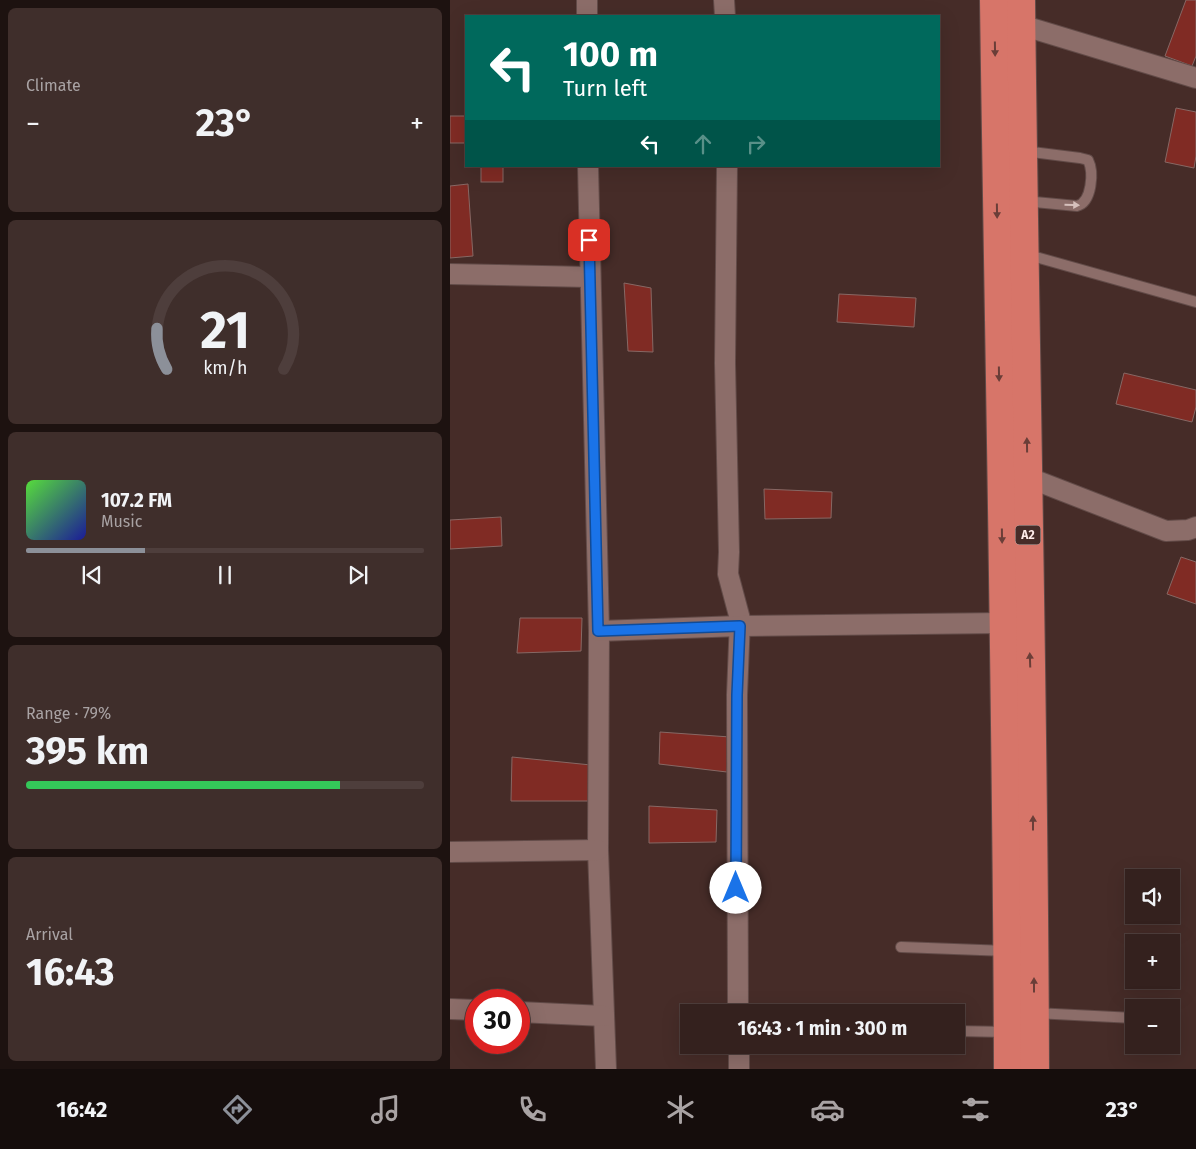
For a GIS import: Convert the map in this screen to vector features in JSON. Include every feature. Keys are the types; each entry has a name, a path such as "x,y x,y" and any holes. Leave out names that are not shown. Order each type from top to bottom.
{"highway":[{"name":"A2","path":"994,0 1003,623 1007,754 1008,1069"},
{"name":"A2","path":"1021,13 1027,477 1033,750 1034,1069"}],"street":[{"path":"587,0 587,15"},
{"path":"724,0 725,15"},
{"path":"1021,13 1196,78"},
{"path":"588,167 598,631 598,850 606,1069"},
{"path":"727,167 725,363 730,552 728,574 740,618 737,695 738,1004"},
{"path":"450,274 589,276"},
{"path":"1027,477 1166,531 1188,530 1196,527"},
{"path":"598,631 740,626 1003,623"},
{"path":"450,852 598,850"},
{"path":"450,1009 465,1010"},
{"path":"530,1013 604,1016"},
{"path":"739,1054 739,1069"}],"lane":[{"path":"1022,151 1080,158 1088,160 1092,168 1088,197 1082,205 1023,201"},
{"path":"1024,254 1196,302"},
{"path":"901,947 1008,952"},
{"path":"1034,1013 1125,1018"},
{"path":"965,1031 1008,1032"}],"building":[{"path":"1186,0 1196,0 1196,56 1192,66 1165,56"},
{"path":"1176,108 1196,112 1196,156 1194,168 1165,162"},
{"path":"450,116 465,116 465,143 450,143"},
{"path":"481,167 503,167 503,182 481,182"},
{"path":"468,184 473,256 450,258 450,186"},
{"path":"624,283 651,288 653,352 628,351"},
{"path":"839,294 916,298 914,327 837,322"},
{"path":"1124,373 1196,390 1196,407 1192,422 1116,404"},
{"path":"764,489 832,492 831,518 765,519"},
{"path":"501,517 502,546 450,549 450,520"},
{"path":"1181,557 1196,562 1196,604 1167,594"},
{"path":"520,618 582,618 581,651 517,653"},
{"path":"660,732 730,737 727,772 659,764"},
{"path":"512,757 591,765 591,801 511,801"},
{"path":"649,806 717,810 716,842 649,843"}],"route":[{"path":"589,240 598,631 740,626 737,695 736,888"}]}
